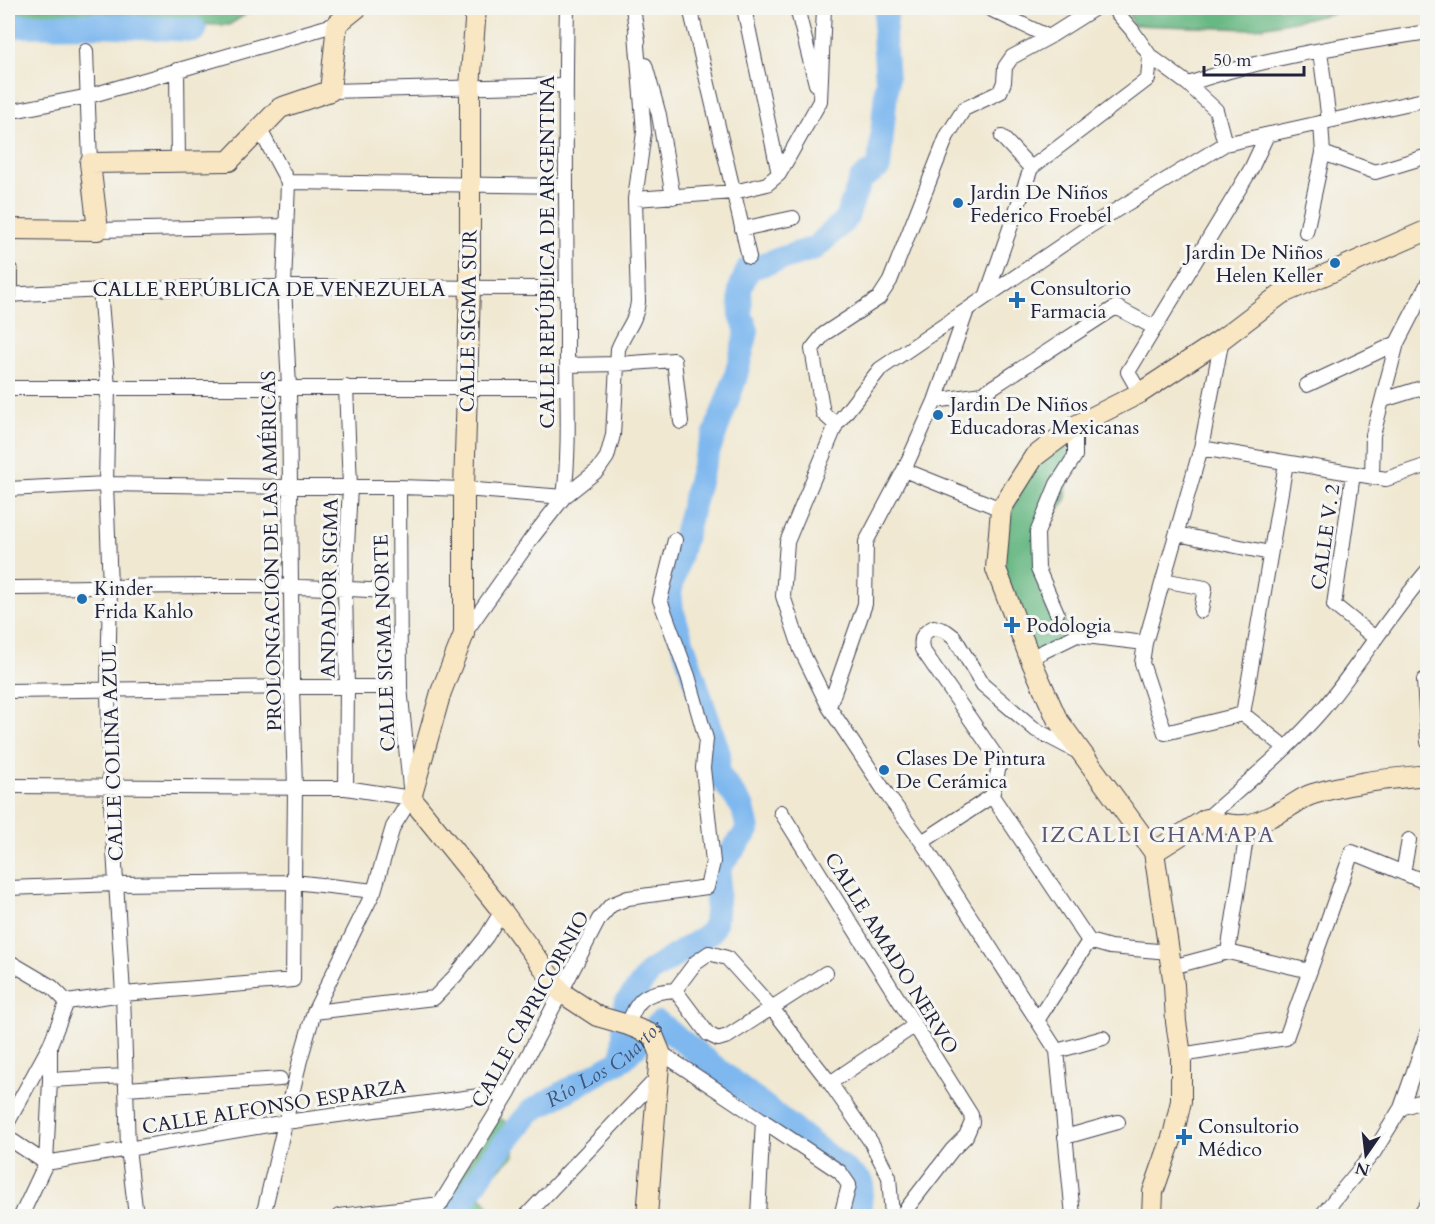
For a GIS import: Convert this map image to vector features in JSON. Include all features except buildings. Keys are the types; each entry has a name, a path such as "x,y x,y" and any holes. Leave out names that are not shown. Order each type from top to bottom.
{"main road":[{"path":"8,229 98,230 90,163 229,161 280,108 330,91 337,24 357,8"},
{"name":"CALLE SIGMA SUR","path":"464,634 464,489 470,288 469,186 471,87 476,8"},
{"path":"1152,1216 1153,1192 1174,1132 1181,1101 1181,1055 1171,959 1154,852 1057,719 1030,658 996,569 1001,509 1034,457 1075,426 1140,393 1222,339 1281,294 1428,230"},
{"path":"8,272 8,295"},
{"path":"464,634 441,692 411,798 502,911 562,993 597,1016 628,1025 657,1044 658,1077 646,1216"},
{"path":"1154,852 1206,819 1226,825 1248,826 1266,819 1310,794 1354,783 1428,775"}],"street":[{"name":"CALLE REPÚBLICA DE ARGENTINA","path":"564,497 567,471 568,388 565,85 567,8"},
{"path":"464,634 531,538 564,497 598,470 607,457 613,435 618,349 623,336 637,315 635,200 644,132 633,8"},
{"path":"690,8 749,257"},
{"path":"744,8 779,174"},
{"path":"797,8 820,101"},
{"path":"635,200 734,192 767,184 779,174 820,101 824,8"},
{"path":"988,8 1049,37"},
{"path":"837,425 823,413 812,349 824,334 879,298 890,281 947,136 964,109 1000,92 1004,82 1005,67 1012,57 1095,8"},
{"path":"1113,8 1150,56 1188,84 1216,110 1225,144"},
{"path":"8,112 89,96 337,24"},
{"path":"1188,84 1226,70 1428,32"},
{"path":"636,33 659,115 673,197"},
{"path":"86,51 90,163"},
{"path":"1306,232 1323,153 1325,122 1320,51"},
{"path":"986,297 1031,168 1148,80 1150,56"},
{"path":"177,70 178,162"},
{"path":"330,91 565,85"},
{"path":"1073,1216 1057,1051 922,842 888,796 829,707 801,650 783,596 787,542 837,425 880,369 1090,226 1225,144 1428,99"},
{"path":"259,128 288,182 566,186"},
{"path":"1140,393 1128,372 1251,169 1267,135"},
{"path":"1002,136 1031,168"},
{"path":"1323,153 1375,172 1428,156"},
{"name":"PROLONGACIÓN DE LAS AMÉRICAS","path":"123,994 293,980 295,788 289,387 284,286 288,182"},
{"path":"742,229 793,218"},
{"path":"98,230 286,226"},
{"name":"CALLE V. 2","path":"1372,478 1373,435 1397,343 1428,283"},
{"name":"CALLE REPÚBLICA DE VENEZUELA","path":"8,295 100,289 284,286 567,288"},
{"name":"CALLE COLINA AZUL","path":"100,289 108,387 106,484 110,588 108,689 110,786 123,994 128,1148 136,1216"},
{"path":"935,401 982,394 1116,307 1155,328"},
{"path":"829,707 866,604 866,542 904,470 935,401 967,310"},
{"path":"1222,339 1201,448 1145,643 1142,663 1165,733 1243,714"},
{"path":"1307,385 1397,343"},
{"path":"567,365 674,360 681,422"},
{"path":"1383,400 1428,386"},
{"name":"ANDADOR SIGMA","path":"346,387 350,486 345,588 346,788"},
{"path":"8,388 568,388"},
{"path":"1058,613 1038,569 1037,532 1057,484 1075,456 1075,426"},
{"path":"1201,448 1372,478 1386,479 1428,465"},
{"path":"1243,714 1286,463"},
{"path":"904,470 1001,509"},
{"name":"CALLE V. 2","path":"1353,474 1335,604 1375,638"},
{"path":"8,489 106,484 350,486 464,489 564,497"},
{"name":"CALLE SIGMA NORTE","path":"399,487 400,687 411,798"},
{"path":"1177,534 1270,553"},
{"name":"CALLE CAPRICORNIO","path":"433,1216 509,1092 599,919 611,905 628,898 707,886 713,862 704,768 706,739 688,676 660,600 675,540"},
{"path":"1206,819 1286,748 1323,708 1428,570"},
{"path":"1163,580 1205,588 1201,611"},
{"path":"8,588 291,587 398,592"},
{"path":"922,842 992,796 1000,762 922,649 920,639 924,632 934,627 954,637 983,685 1036,730 1080,753"},
{"path":"1030,658 1077,635 1145,643"},
{"path":"1426,680 1428,742"},
{"path":"8,691 400,687"},
{"path":"1243,714 1286,748"},
{"path":"8,786 346,788 411,798 393,827 375,891 314,1012 300,1060 263,1216"},
{"path":"992,796 1089,941 1171,959 1228,952 1310,971"},
{"name":"CALLE AMADO NERVO","path":"781,812 971,1115 972,1122 966,1136 952,1150 901,1216"},
{"path":"1228,952 1248,826"},
{"path":"1403,873 1409,840"},
{"path":"1181,1055 1286,1038 1352,852 1428,883"},
{"path":"8,888 294,882 375,891"},
{"path":"314,1012 434,998 486,938 502,911"},
{"path":"1038,1019 1089,941"},
{"path":"628,1025 633,1009 643,997 656,992 675,990 696,962 709,954 728,958 771,1007 872,1142 889,1177 892,1216"},
{"path":"8,961 51,987 67,1002"},
{"path":"675,990 708,1034 718,1039 728,1036 826,973"},
{"path":"67,1002 123,994"},
{"path":"8,1122 50,1045 67,1002"},
{"path":"830,1083 914,1026"},
{"path":"1321,1216 1374,1152 1401,1108 1428,1031"},
{"path":"1057,1051 1103,1038"},
{"path":"657,1044 840,1172 849,1185 842,1216"},
{"path":"21,1216 46,1163 50,1045"},
{"path":"526,1216 658,1077"},
{"path":"50,1080 126,1082 280,1079"},
{"name":"CALLE ALFONSO ESPARZA","path":"46,1163 286,1122 509,1092"},
{"path":"1401,1108 1428,1099"},
{"path":"758,1216 763,1120"},
{"path":"1065,1137 1118,1122"},
{"path":"8,1138 46,1163"},
{"path":"1420,1216 1428,1203"},
{"path":"339,1216 441,1204"}],"green space":[{"path":"8,8 251,8 251,11 229,25 177,24 88,16 8,17"},
{"path":"1127,8 1361,8 1251,29 1133,25"},
{"path":"1069,443 1066,500 1050,518 1041,540 1043,580 1073,636 1031,655 999,557 1011,512 1034,460"},
{"path":"497,1116 524,1134 514,1146 514,1156 476,1190 488,1205 476,1216 436,1216"}],"waterway":[{"path":"623,1059 625,1005 650,972 710,933 715,923 720,866 748,830 743,808 717,772 719,754 672,610 670,592 703,466 735,379 747,331 741,315 740,289 748,269 815,248 846,219 861,179 879,167 887,81 884,37 887,8"},
{"path":"8,26 98,25 195,30"},
{"name":"Río Los Cuartos","path":"454,1216 490,1161 531,1111 623,1059 659,1023 862,1183 859,1216"}],"place":[{"name":"Jardin De Niños Federico Froebel","path":"958,203"},
{"name":"Jardin De Niños Helen Keller","path":"1335,263"},
{"name":"Consultorio Farmacia","path":"1017,300"},
{"name":"Jardin De Niños Educadoras Mexicanas","path":"938,415"},
{"name":"Kinder Frida Kahlo","path":"82,599"},
{"name":"Podologia","path":"1012,625"},
{"name":"Clases De Pintura De Cerámica","path":"884,770"},
{"name":"Consultorio Médico","path":"1184,1137"}],"district":[{"name":"IZCALLI CHAMAPA","path":"1158,834"}]}
